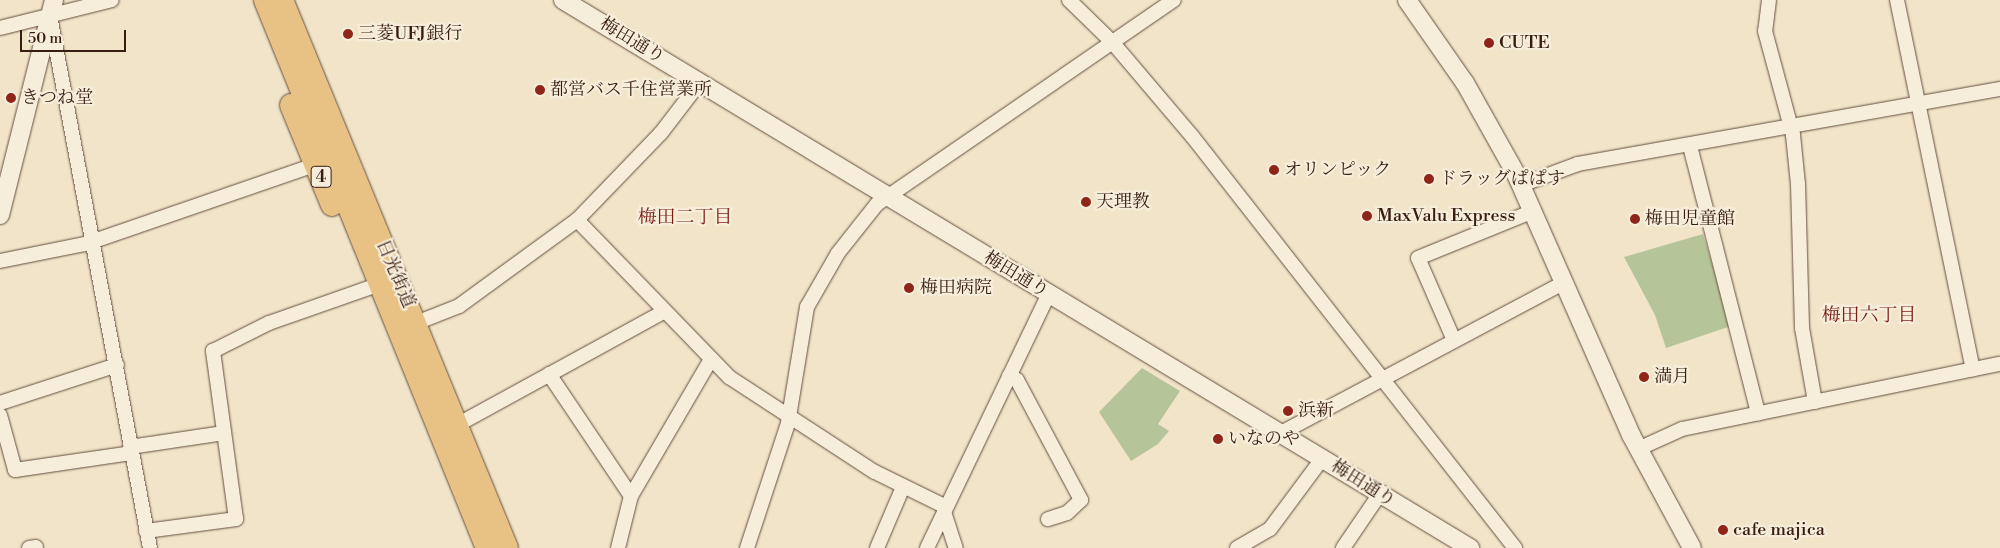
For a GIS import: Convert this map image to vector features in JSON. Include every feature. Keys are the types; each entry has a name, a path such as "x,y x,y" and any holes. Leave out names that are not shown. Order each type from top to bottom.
{"highway":[{"name":"4","path":"248,0 315,165 369,288 399,331"},
{"name":"日光街道","path":"265,0 367,228 428,353 507,548"},
{"name":"日光街道","path":"282,0 367,228 399,331 487,548"},
{"name":"4","path":"299,0 388,219 421,321 428,353"}],"street":[{"path":"0,28 52,8 112,0"},
{"name":"梅田通り","path":"563,0 1048,295 1281,433 1462,546"},
{"path":"1069,0 1113,43 1237,191 1516,548"},
{"path":"747,548 790,416 807,307 838,253 877,204 891,198 1174,0"},
{"path":"1407,0 1465,83 1521,185 1638,449 1692,548"},
{"path":"1769,0 1766,31 1790,124 1798,184 1802,328 1815,402"},
{"path":"1897,0 1974,369"},
{"path":"0,215 52,8"},
{"path":"52,8 150,548"},
{"path":"421,321 459,306 576,220 661,133 700,82"},
{"path":"1521,185 1578,164 1690,146 1790,124 2000,90"},
{"path":"1690,146 1758,413"},
{"path":"0,261 94,240 315,165"},
{"path":"1453,338 1418,258 1533,211"},
{"path":"576,220 729,377 903,487 945,510 956,548"},
{"path":"1281,433 1453,338 1565,282"},
{"path":"146,531 236,519 213,350 269,324 369,288"},
{"path":"927,548 1048,295"},
{"path":"457,425 665,311"},
{"path":"618,548 632,496 710,359"},
{"path":"1638,449 1682,429 2000,364"},
{"path":"0,403 117,365"},
{"path":"549,374 632,496"},
{"path":"1009,376 1016,380 1081,500 1067,513 1048,520"},
{"path":"0,415 15,470 224,433"},
{"path":"1237,548 1253,544 1270,529 1322,458"},
{"path":"877,548 903,487"},
{"path":"1343,548 1379,495"}],"green space":[{"path":"1703,234 1731,326 1666,348 1655,315 1624,257"},
{"path":"1142,368 1180,391 1158,424 1169,431 1158,444 1131,461 1099,412"}],"place":[{"name":"三菱UFJ銀行","path":"348,34"},
{"name":"CUTE","path":"1489,43"},
{"name":"都営バス千住営業所","path":"540,90"},
{"name":"きつね堂","path":"11,98"},
{"name":"オリンピック","path":"1274,170"},
{"name":"ドラッグぱぱす","path":"1429,179"},
{"name":"天理教","path":"1086,202"},
{"name":"MaxValu Express","path":"1367,216"},
{"name":"梅田児童館","path":"1635,219"},
{"name":"梅田病院","path":"909,288"},
{"name":"満月","path":"1644,377"},
{"name":"浜新","path":"1288,411"},
{"name":"いなのや","path":"1218,439"},
{"name":"cafe majica","path":"1723,530"}],"district":[{"name":"梅田二丁目","path":"685,218"},
{"name":"梅田六丁目","path":"1869,316"}]}
